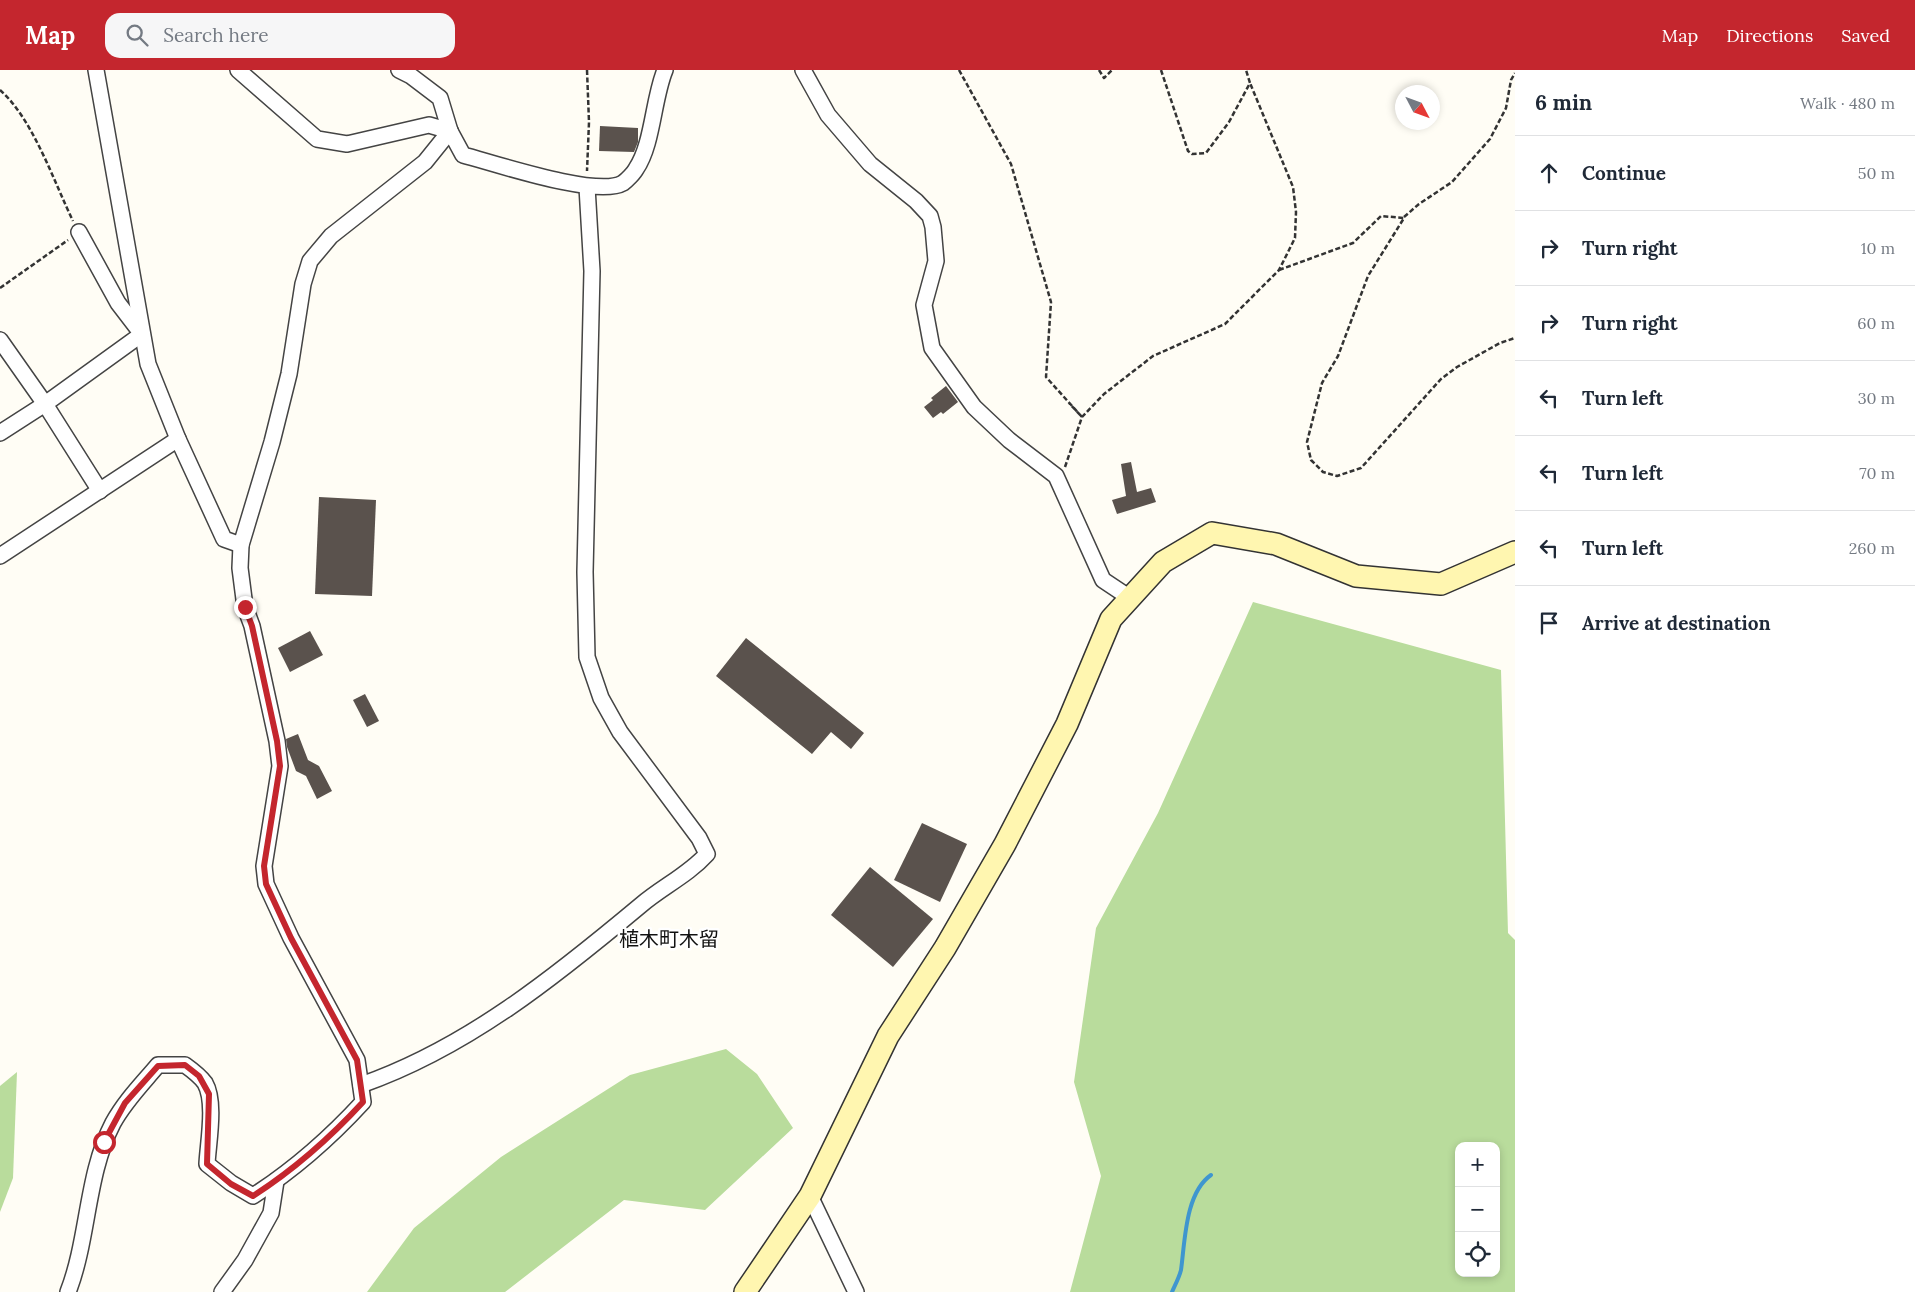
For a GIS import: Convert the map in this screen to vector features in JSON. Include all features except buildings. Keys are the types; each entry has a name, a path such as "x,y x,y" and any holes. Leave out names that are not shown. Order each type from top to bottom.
{"street":[{"path":"96,70 148,364 178,438 224,539 241,545"},
{"path":"238,70 317,139 347,144 429,125 450,131"},
{"path":"399,70 411,76 440,98 450,131 463,155 587,187 622,183 636,169 647,140 665,70"},
{"path":"803,70 828,115 870,164 916,201 930,216 933,227 936,261 924,305 932,348 974,407 1009,440 1056,476 1103,580 1130,598"},
{"path":"68,1292 86,1230 92,1188 104,1142 125,1103 158,1066 185,1065 205,1083 209,1094 210,1108 207,1164 231,1184 253,1196 276,1181 330,1138 363,1102 357,1060 291,938 266,884 264,866 280,766 277,741 252,626 245,607 240,568 241,545 272,442 289,374 303,284 310,261 331,236 425,162 450,131"},
{"path":"362,1085 401,1071 486,1024 574,959 642,904 697,865 707,854 699,838 620,732 601,698 587,658 585,572 592,271 587,187"},
{"path":"79,232 118,303 142,334"},
{"path":"0,433 45,404 142,334"},
{"path":"0,340 45,404 100,491"},
{"path":"0,556 178,438"},
{"path":"745,1292 810,1196 888,1036 946,948 1014,827 1067,724 1111,619 1163,562 1212,533 1276,544 1356,576 1441,584 1515,552"},
{"path":"222,1292 245,1260 271,1213 276,1181"},
{"path":"810,1196 856,1292"}],"path":[{"path":"587,70 589,122 587,187"},
{"path":"960,70 1011,164 1052,302 1046,377 1082,417"},
{"path":"1099,70 1104,78 1112,70"},
{"path":"1162,70 1188,151 1192,154 1206,153 1229,122 1250,83"},
{"path":"1056,476 1066,466 1082,417 1104,394 1153,356 1225,324 1279,270 1295,238 1296,212 1293,188 1246,70"},
{"path":"1515,73 1511,80 1506,108 1490,139 1452,182 1419,204 1404,218 1368,276 1338,356 1322,382 1307,442 1311,460 1323,472 1336,476 1362,468 1442,380 1457,367 1491,348 1515,338"},
{"path":"0,90 13,101 36,143 79,232 0,288"},
{"path":"1279,270 1353,243 1381,216 1404,218"},
{"path":"1069,403 1082,417"}],"green space":[{"path":"1253,602 1501,670 1508,933 1515,940 1515,1292 1070,1292 1101,1176 1074,1082 1096,928 1158,813"},
{"path":"726,1049 757,1074 793,1128 705,1210 624,1200 505,1292 367,1292 414,1228 501,1157 630,1075"},
{"path":"17,1072 13,1178 0,1212 0,1086"}],"waterway":[{"path":"1172,1292 1181,1270 1185,1232 1191,1206 1202,1183 1211,1175"}],"district":[{"name":"植木町木留","path":"669,938"}],"route":[{"path":"104,1142 113,1122 125,1103 158,1066 185,1065 205,1083 209,1094 207,1164 231,1184 253,1196 298,1165 330,1138 363,1102 361,1074 357,1060 341,1027 291,938 266,884 264,866 280,766 277,741 252,626 245,607"}]}
